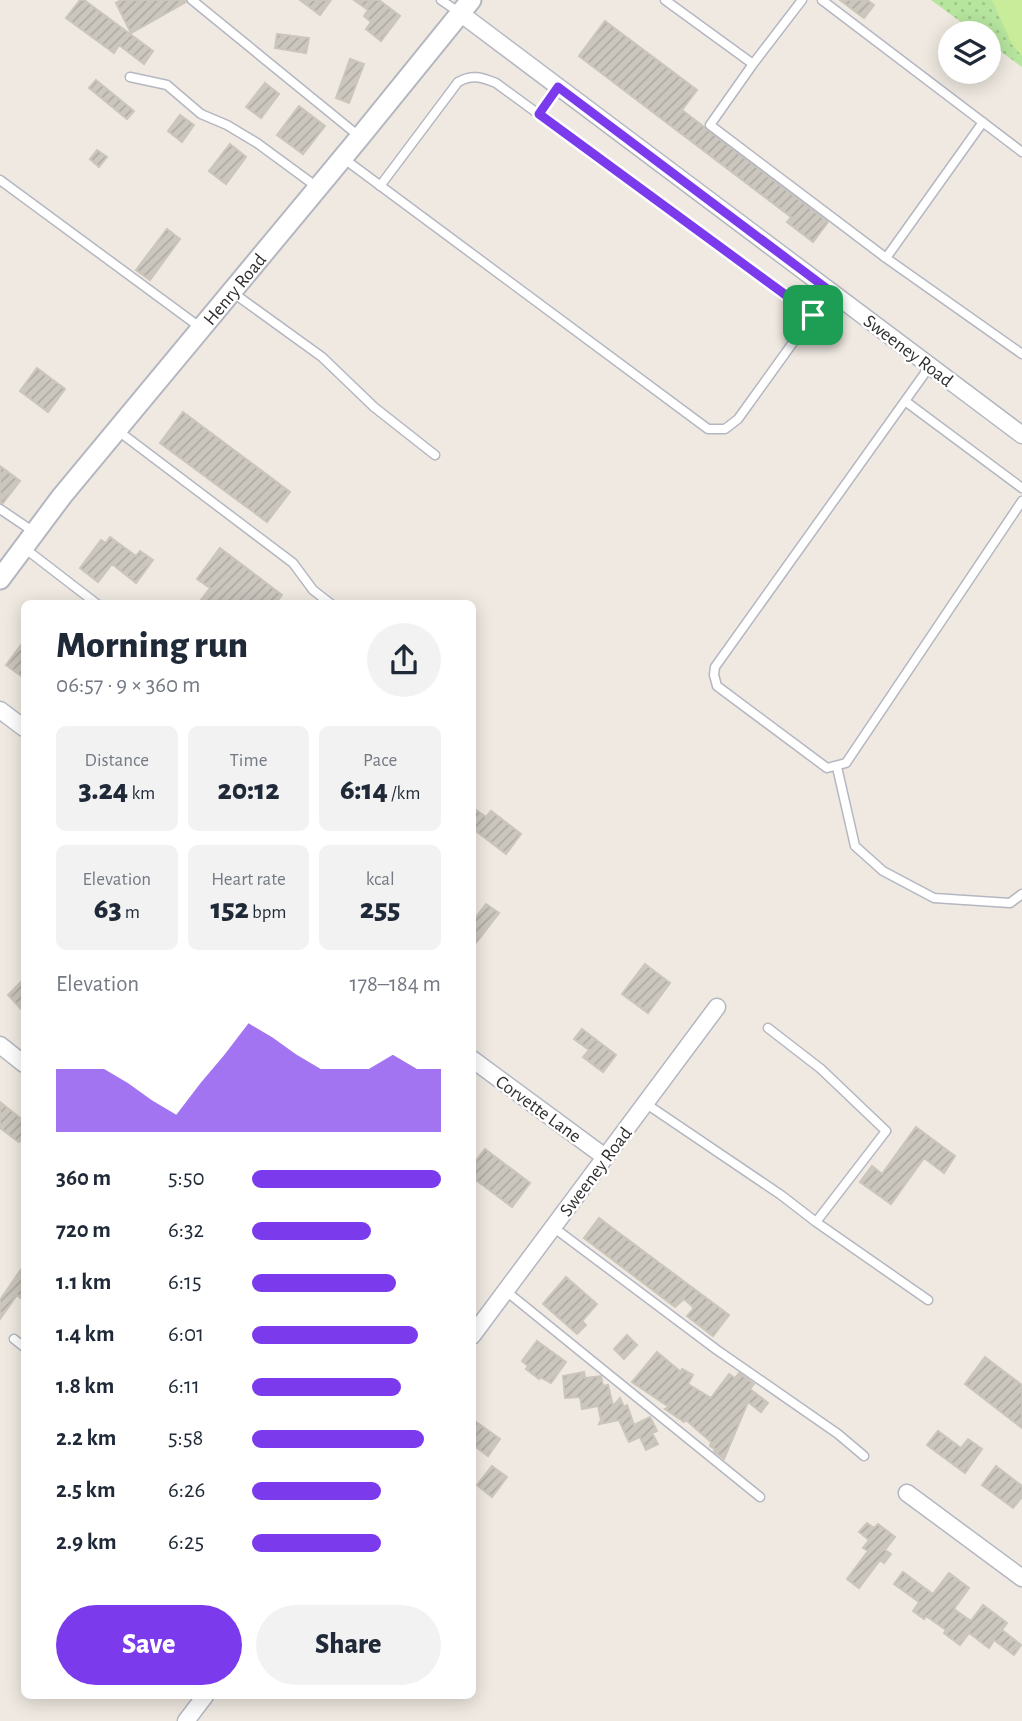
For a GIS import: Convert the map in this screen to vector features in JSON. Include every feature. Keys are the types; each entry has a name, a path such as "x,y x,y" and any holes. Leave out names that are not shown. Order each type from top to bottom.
{"street":[{"name":"Henry Road","path":"0,579 117,430 466,6"},
{"name":"Sweeney Road","path":"466,6 558,87 930,366 1020,428"},
{"path":"0,710 21,726"},
{"name":"Sweeney Road","path":"476,1331 717,1007"},
{"path":"0,1045 21,1062"},
{"name":"Corvette Lane","path":"476,1062 605,1157"},
{"path":"907,1493 1022,1578"},
{"path":"186,1721 203,1699"}],"lane":[{"path":"191,0 360,137"},
{"path":"441,0 466,6"},
{"path":"665,0 752,64"},
{"path":"802,0 752,64 710,125 886,258 1022,354"},
{"path":"822,0 1022,152"},
{"path":"380,186 458,82 467,77 480,76 496,83 813,315"},
{"path":"130,77 167,85 201,114 257,143 318,188"},
{"path":"539,114 558,87"},
{"path":"886,258 982,122"},
{"path":"343,158 708,429 725,429 738,419 830,291"},
{"path":"0,180 201,328"},
{"path":"232,292 322,357 383,415 435,455"},
{"path":"930,366 715,667 717,686 827,768 846,763 1022,500"},
{"path":"905,401 1022,488"},
{"path":"117,430 293,563 313,590 326,600"},
{"path":"0,509 93,600"},
{"path":"837,767 855,846 883,871 934,898 1010,903 1022,894"},
{"path":"768,1028 821,1069 886,1131 816,1222"},
{"path":"645,1103 781,1195 928,1300"},
{"path":"553,1227 717,1350 838,1434 864,1456"},
{"path":"506,1291 760,1497"},
{"path":"14,1339 21,1345"}],"green space":[{"path":"931,0 1022,0 1022,67 1001,52 1001,21 960,21"},
{"path":"992,0 1022,0 1022,56 1012,45"}],"building":[{"path":"80,0 84,0 153,51 144,64 119,45 114,53 66,18"},
{"path":"121,0 186,2 131,33 116,3"},
{"path":"300,0 331,0 320,15"},
{"path":"354,0 379,0 400,16 381,41 366,29 371,22 364,16 368,10"},
{"path":"840,0 867,0 874,5 864,18"},
{"path":"605,21 697,90 682,110 828,222 813,242 787,222 791,217 579,56"},
{"path":"277,34 309,38 306,53 275,48"},
{"path":"350,59 364,64 349,103 336,98"},
{"path":"96,80 134,111 127,119 89,88"},
{"path":"265,83 279,94 261,118 246,107"},
{"path":"299,106 325,126 303,154 277,135"},
{"path":"180,115 194,125 182,142 168,131"},
{"path":"230,144 246,157 226,184 209,171"},
{"path":"97,150 107,157 99,167 90,159"},
{"path":"167,229 180,239 150,280 136,270"},
{"path":"37,368 65,389 48,412 20,391"},
{"path":"183,412 290,492 267,522 160,443"},
{"path":"0,466 20,481 3,503 0,503"},
{"path":"110,537 136,556 140,551 153,560 136,583 112,564 98,582 80,568 101,540 106,543"},
{"path":"220,548 282,595 278,600 201,600 210,588 197,579"},
{"path":"21,645 21,676 6,665"},
{"path":"476,810 486,817 491,811 521,834 506,854 476,831"},
{"path":"486,904 499,913 476,943 476,917"},
{"path":"645,964 670,983 648,1013 622,994"},
{"path":"21,982 21,1009 8,995"},
{"path":"582,1029 616,1055 603,1072 583,1057 589,1050 574,1039"},
{"path":"0,1102 21,1119 21,1139 19,1142 0,1128"},
{"path":"916,1127 955,1156 944,1173 924,1158 891,1204 860,1182 872,1166 882,1174"},
{"path":"485,1149 530,1183 512,1207 476,1180 476,1161"},
{"path":"599,1218 729,1315 713,1336 687,1316 694,1308 684,1299 675,1307 584,1238"},
{"path":"21,1269 21,1298 17,1295 0,1319 0,1300"},
{"path":"566,1277 597,1304 582,1321 586,1325 577,1334 543,1304"},
{"path":"627,1335 637,1345 624,1359 614,1349"},
{"path":"537,1341 566,1362 551,1383 540,1377 539,1379 526,1369 528,1366 522,1361"},
{"path":"657,1352 681,1372 682,1369 693,1375 688,1384 711,1398 729,1374 735,1378 739,1373 754,1384 750,1389 768,1403 761,1412 748,1402 724,1459 710,1446 711,1442 686,1420 684,1422 665,1409 669,1407 632,1382"},
{"path":"985,1357 1022,1385 1022,1428 965,1384"},
{"path":"584,1372 585,1378 601,1376 603,1386 608,1385 613,1406 620,1398 624,1407 627,1405 634,1425 650,1417 657,1431 652,1433 658,1444 646,1450 640,1437 629,1442 619,1420 599,1424 601,1420 598,1406 582,1409 580,1397 565,1398 563,1376"},
{"path":"476,1422 500,1439 488,1456 476,1447"},
{"path":"938,1431 961,1448 968,1439 982,1449 965,1473 927,1445"},
{"path":"492,1466 507,1477 492,1497 477,1485"},
{"path":"996,1466 1022,1486 1022,1497 1013,1508 982,1485"},
{"path":"867,1523 874,1528 878,1524 895,1537 885,1550 891,1554 884,1563 880,1560 859,1588 847,1579 868,1551 863,1548 869,1540 859,1532"},
{"path":"903,1572 933,1594 949,1573 969,1588 954,1609 971,1621 983,1605 1007,1623 1002,1630 1021,1645 1014,1655 994,1640 989,1648 969,1633 960,1645 944,1633 946,1630 926,1616 924,1619 913,1611 919,1602 894,1584"}],"route":[{"path":"558,87 830,291 813,315 539,114 558,87"}]}
